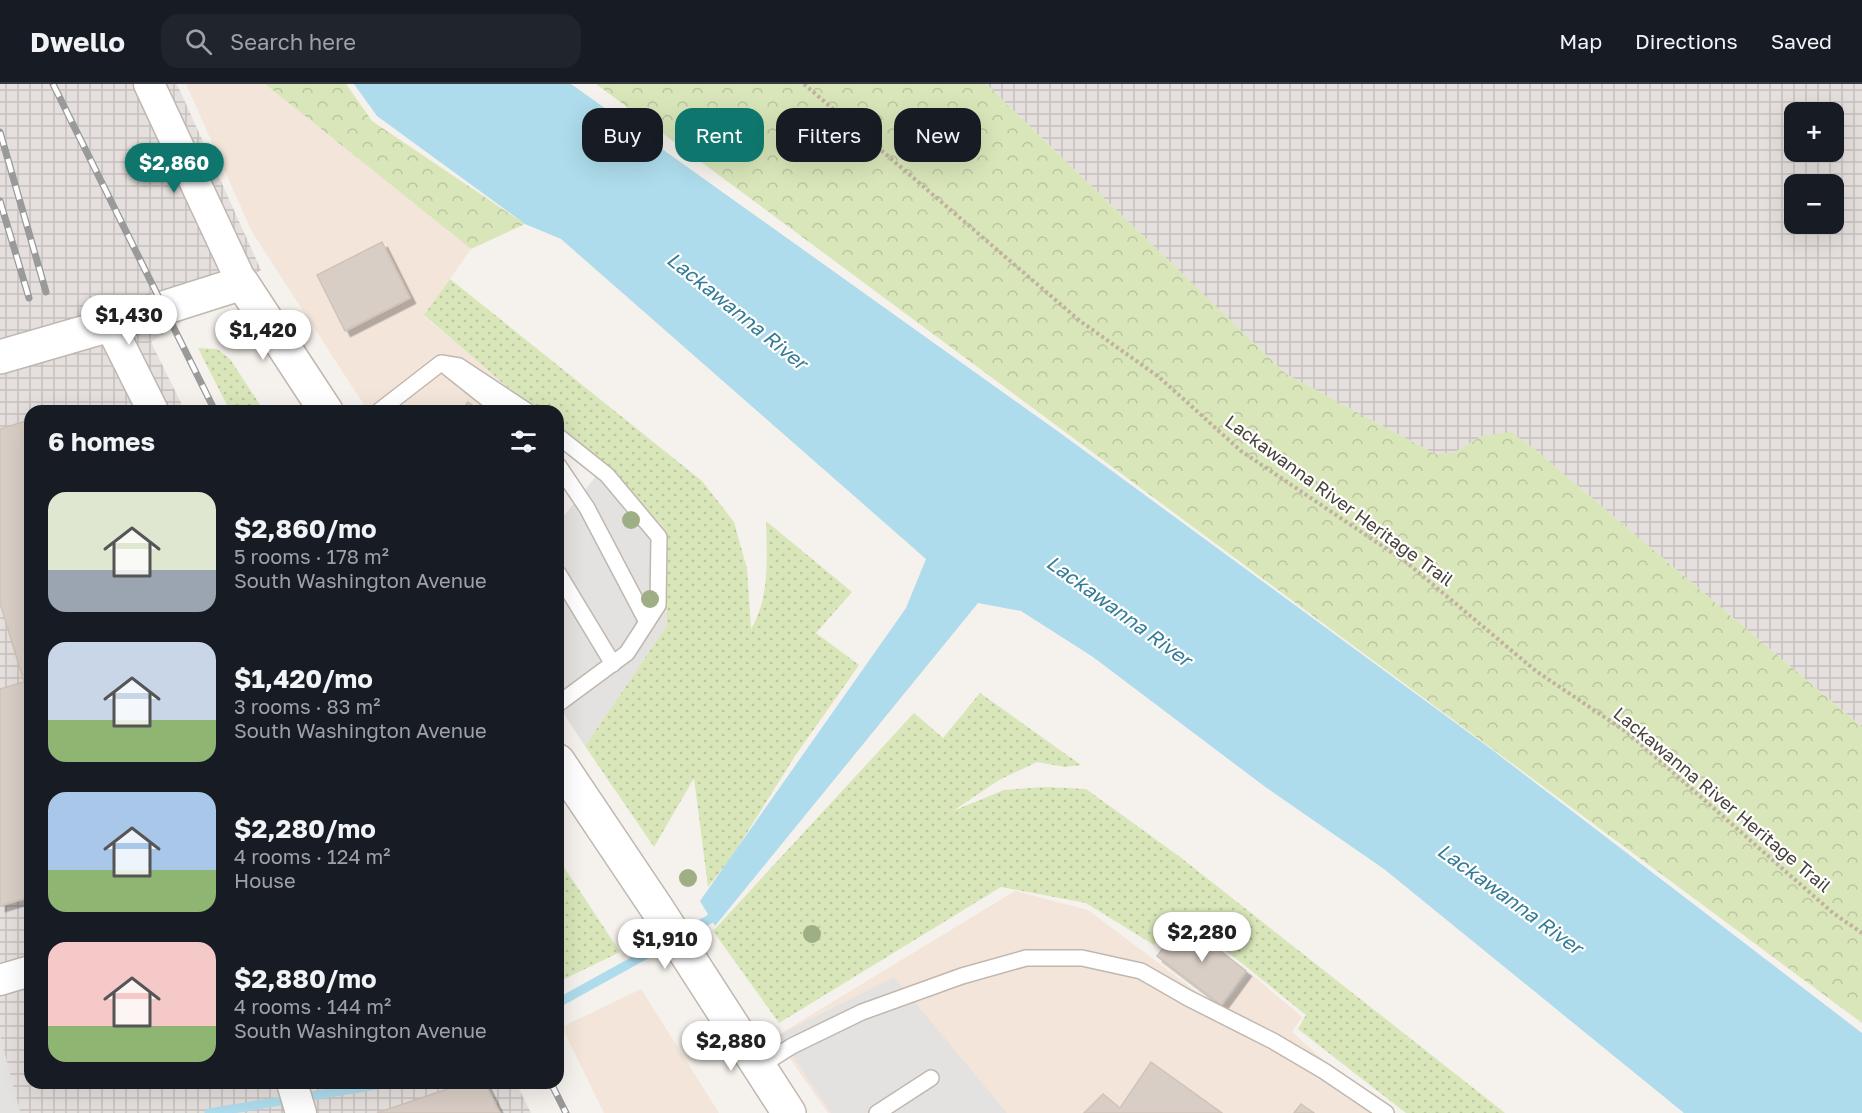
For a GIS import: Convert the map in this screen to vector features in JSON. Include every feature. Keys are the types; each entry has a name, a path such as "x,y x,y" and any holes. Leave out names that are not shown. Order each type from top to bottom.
{"street":[{"path":"149,84 242,283 322,405"},
{"path":"0,357 242,283"},
{"path":"110,325 150,405"},
{"path":"564,770 789,1113"},
{"path":"0,980 24,973"},
{"path":"294,1089 301,1113"}],"lane":[{"path":"441,363 494,405"},
{"path":"387,405 441,363 459,366 518,405"},
{"path":"564,441 607,475 659,537 658,605 627,653 564,700"},
{"path":"564,474 587,508 647,622"},
{"path":"564,583 613,664"},
{"path":"759,1067 792,1046 862,1012 962,976 1026,958 1082,958 1141,971 1188,999 1273,1041 1324,1071 1386,1113"},
{"path":"877,1113 931,1078"}],"path":[{"name":"Lackawanna River Heritage Trail","path":"804,84 1080,321 1159,377 1242,451 1406,562 1536,671 1628,733 1833,913 1862,933"}],"shaded area":[{"path":"0,84 177,84 261,270 151,342 182,405 24,405 24,1089 519,1089 531,1113 0,1113"},
{"path":"186,84 265,84 471,249 424,316 528,405 364,405 252,232"},
{"path":"986,84 1862,84 1862,727 1532,447 1482,436 1455,452 1435,454 1286,374"},
{"path":"602,469 662,525 667,625 585,746 564,714 564,516"},
{"path":"1015,891 1088,910 1221,1010 1250,973 1302,1017 1292,1032 1339,1074 1396,1113 828,1113 775,1037"},
{"path":"894,977 1007,1113 831,1113 779,1035"},
{"path":"641,989 719,1113 604,1113 564,1031 564,1026"},
{"path":"0,1035 20,1111 20,1113 0,1113"}],"green space":[{"path":"265,84 346,84 372,121 525,224 471,249"},
{"path":"596,84 986,84 1286,374 1435,454 1455,452 1482,436 1511,432 1532,447 1862,727 1862,1023 701,162 764,162 764,108 675,108 675,143 663,134 663,108 628,108"},
{"path":"450,279 702,481 734,522 747,569 751,629 762,604 766,577 766,521 852,592 816,633 859,665 795,756 731,858 708,887 694,778 654,847 585,746 667,625 662,525 564,436 564,405 528,405 424,315"},
{"path":"198,348 217,349 230,359 260,405 227,405"},
{"path":"980,693 1081,765 1065,767 1037,762 999,780 953,811 1004,790 1045,787 1086,789 1180,857 1505,1113 1406,1113 1298,1029 1306,1015 1182,915 1154,945 1086,903 1001,887 779,1023 713,931 914,713 943,738"},
{"path":"564,867 620,952 564,979"}],"water":[{"name":"Lackawanna River","path":"354,84 571,84 605,108 582,108 582,162 663,162 663,150 675,158 675,162 680,162 1063,435 1491,749 1862,1033 1862,1113 1684,1113 1384,869 1264,786 1093,657 1021,611 978,603 715,926 700,901 906,608 926,559 561,239 525,224 377,116"}],"building":[{"path":"382,242 410,298 345,331 317,275"},
{"path":"24,422 24,682 0,603 0,429"},
{"path":"24,682 24,899 0,906 0,689"},
{"path":"1183,922 1246,971 1221,1005 1157,956"},
{"path":"1151,1062 1222,1113 1084,1113 1103,1094 1120,1108"},
{"path":"447,1089 488,1089 500,1113 377,1113"},
{"path":"1301,1104 1314,1113 1294,1113"}],"waterway":[{"path":"564,1000 710,919 716,910"},
{"path":"209,1113 353,1089"}],"railway":[{"path":"53,84 212,405"},
{"path":"0,132 46,292"},
{"path":"0,201 29,298"},
{"path":"554,1089 566,1113"}]}
